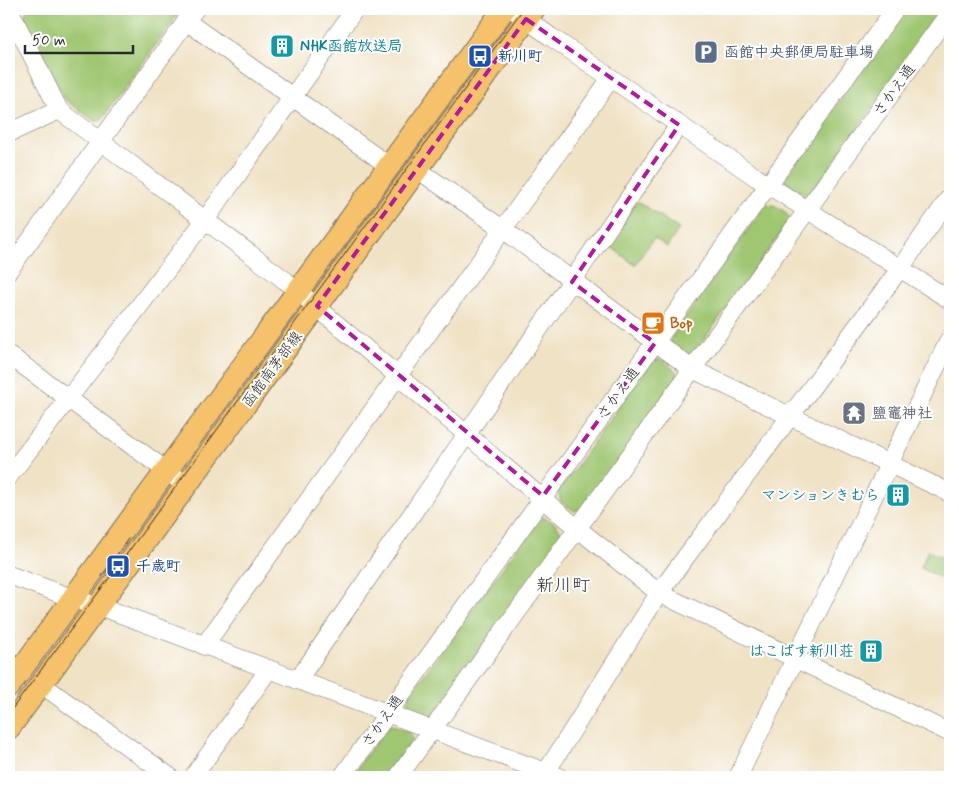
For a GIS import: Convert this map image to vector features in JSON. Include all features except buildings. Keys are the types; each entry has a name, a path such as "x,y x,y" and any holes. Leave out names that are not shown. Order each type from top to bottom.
{"main road":[{"name":"函館南茅部線","path":"9,686 299,292 504,9"},
{"name":"函館南茅部線","path":"9,728 100,606 417,169 524,12"}],"street":[{"path":"9,9 59,110 206,219 317,306 466,434 542,496 578,529 659,593 950,732"},
{"path":"9,476 206,219 355,9"},
{"name":"さかえ通","path":"342,777 542,496 655,343 767,184 895,9"},
{"path":"524,12 611,78 679,125 899,270 950,300"},
{"name":"さかえ通","path":"398,777 950,12"},
{"path":"9,270 190,15 291,97 389,166"},
{"path":"204,646 323,477 399,376 611,78"},
{"path":"9,133 59,110"},
{"path":"298,680 679,125"},
{"path":"417,169 504,230 692,369 950,493"},
{"path":"9,574 388,713 549,776 659,593 899,270 950,197"},
{"path":"738,777 950,338"},
{"path":"9,355 187,486"},
{"path":"193,777 269,669"},
{"path":"41,684 170,777"}],"highlighted area":[{"path":"526,19 679,125 572,282 655,343 543,496 317,306"}],"green space":[{"path":"28,9 182,9 103,118 96,122 64,99 23,18"},
{"path":"904,9 944,9 811,193 804,194 786,183 785,178"},
{"path":"637,201 679,229 667,247 654,238 635,265 607,244"},
{"path":"766,204 774,205 781,209 790,220 693,355 687,356 671,344 671,338"},
{"path":"661,359 677,372 677,382 583,508 575,511 561,502 558,492 652,361"},
{"path":"540,517 548,519 554,524 560,530 563,537 433,715 427,716 410,709 407,703 410,694"},
{"path":"928,551 950,561 950,582 920,568"},
{"path":"391,725 411,733 413,740 387,777 351,777 387,726"}],"tram line":[{"path":"9,713 523,9"},
{"path":"102,576 128,539"}],"place":[{"name":"NHK函館放送局","path":"282,46"},
{"name":"函館中央郵便局駐車場","path":"706,52"},
{"name":"新川町","path":"480,56"},
{"name":"Bop","path":"653,323"},
{"name":"鹽竈神社","path":"854,413"},
{"name":"マンションきむら","path":"898,495"},
{"name":"千歳町","path":"118,566"},
{"name":"はこばす新川荘","path":"871,651"}],"district":[{"name":"新川町","path":"563,585"}]}
